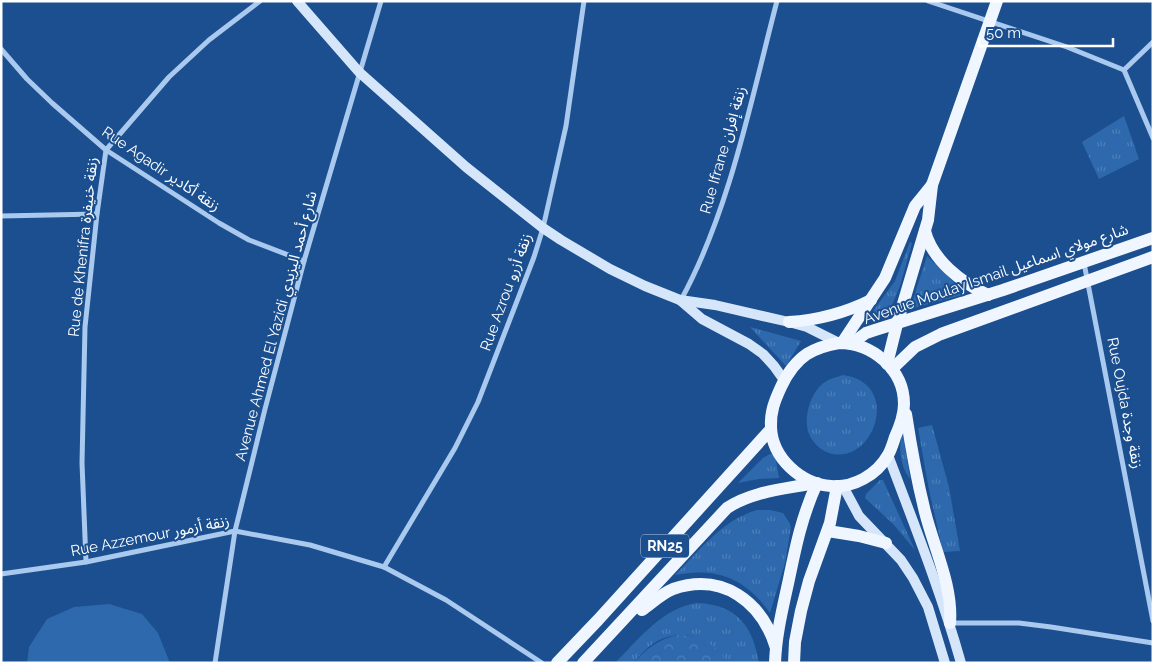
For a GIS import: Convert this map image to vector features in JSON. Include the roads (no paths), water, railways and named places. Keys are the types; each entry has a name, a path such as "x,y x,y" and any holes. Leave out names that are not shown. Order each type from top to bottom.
{"main road":[{"path":"890,366 897,324 925,231 931,203 932,185 997,1"},
{"path":"932,185 915,206 885,278 844,343 871,351 890,366 900,385 916,476 950,598 950,623"},
{"path":"925,231 928,243 936,255 960,278 988,295"},
{"name":"Avenue Moulay Ismail شارع مولاي اسماعيل","path":"844,343 866,333 988,295 1153,238"},
{"path":"890,366 915,346 928,339 1088,279 1153,257"},
{"path":"789,322 832,315 871,300"},
{"name":"RN25","path":"816,483 796,473 777,449 771,429 772,410 790,370 806,354 816,349 844,343"},
{"path":"794,663 795,642 801,611 809,581 828,531 840,486 861,480 872,473 888,455 901,422 904,403"},
{"name":"RN25","path":"557,663 771,429"},
{"name":"RN25","path":"775,663 781,617 801,523 816,483"},
{"name":"RN25","path":"583,663 727,508 735,502 750,496 816,483 840,486"},
{"path":"828,531 886,543"},
{"name":"RN25","path":"623,621 673,589 702,585 717,587 744,599 756,609 765,620 776,648"}],"street":[{"name":"Rue de Khenifra زنقة خنيفرة","path":"86,562 82,462 85,327 106,150 169,77 209,40 260,1"},
{"path":"297,1 359,72 466,167 543,228 610,269 680,300 715,305 789,322 807,327 844,343"},
{"name":"Avenue Ahmed El Yazidi شارع أحمد اليزيدي","path":"215,663 235,531 304,261 381,1"},
{"name":"Rue Azrou زنقة أزرو","path":"384,567 455,448 478,402 543,228 566,126 584,1"},
{"name":"Rue Ifrane زنقة إفران","path":"680,300 696,273 714,228 730,178 777,1"},
{"path":"928,1 1067,47 1124,70 1153,138"},
{"path":"1124,70 1153,42"},
{"name":"Rue Agadir زنقة أكادير","path":"1,49 27,79 106,150 219,223 249,240 304,261"},
{"path":"1,216 97,214"},
{"name":"Rue Oujda زنقة وجدة","path":"1084,262 1153,621"},
{"path":"680,300 702,319 749,344 763,354 784,380"},
{"path":"888,455 932,569 961,663"},
{"path":"840,486 859,516 901,560 913,578 928,607 945,663"},
{"name":"Rue Azzemour زنقة أزمور","path":"1,574 86,562 235,531 310,545 384,567 446,600 542,663"},
{"path":"933,622 1019,623 1153,643"}]}
